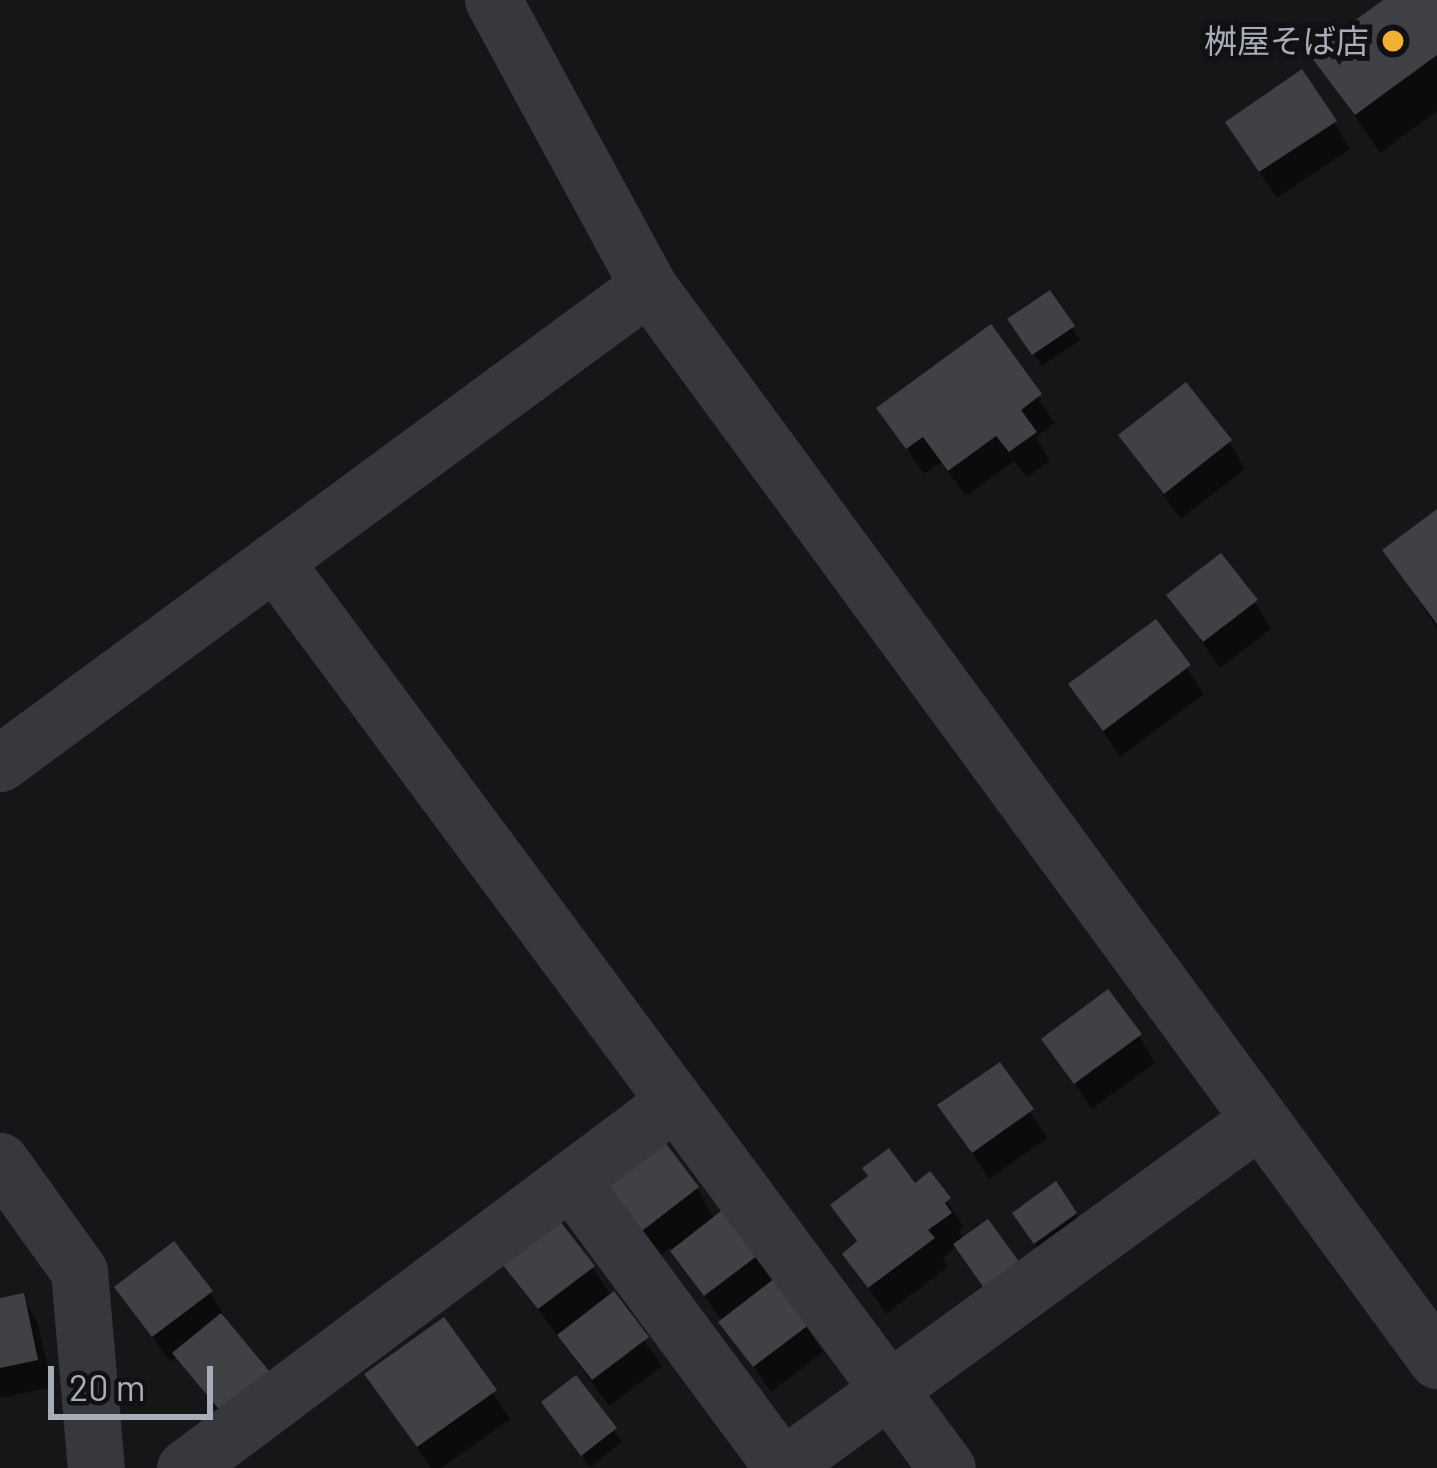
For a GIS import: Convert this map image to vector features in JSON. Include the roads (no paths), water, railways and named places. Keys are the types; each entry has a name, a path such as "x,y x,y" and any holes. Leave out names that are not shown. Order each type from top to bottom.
{"street":[{"path":"494,0 648,286 1437,1360"},
{"path":"0,763 648,286"},
{"path":"274,561 946,1468"},
{"path":"184,1468 674,1102"},
{"path":"570,1180 782,1467 1260,1119"},
{"path":"0,1161 79,1271 96,1468"}],"place":[{"name":"桝屋そば店","path":"1393,41"}]}
